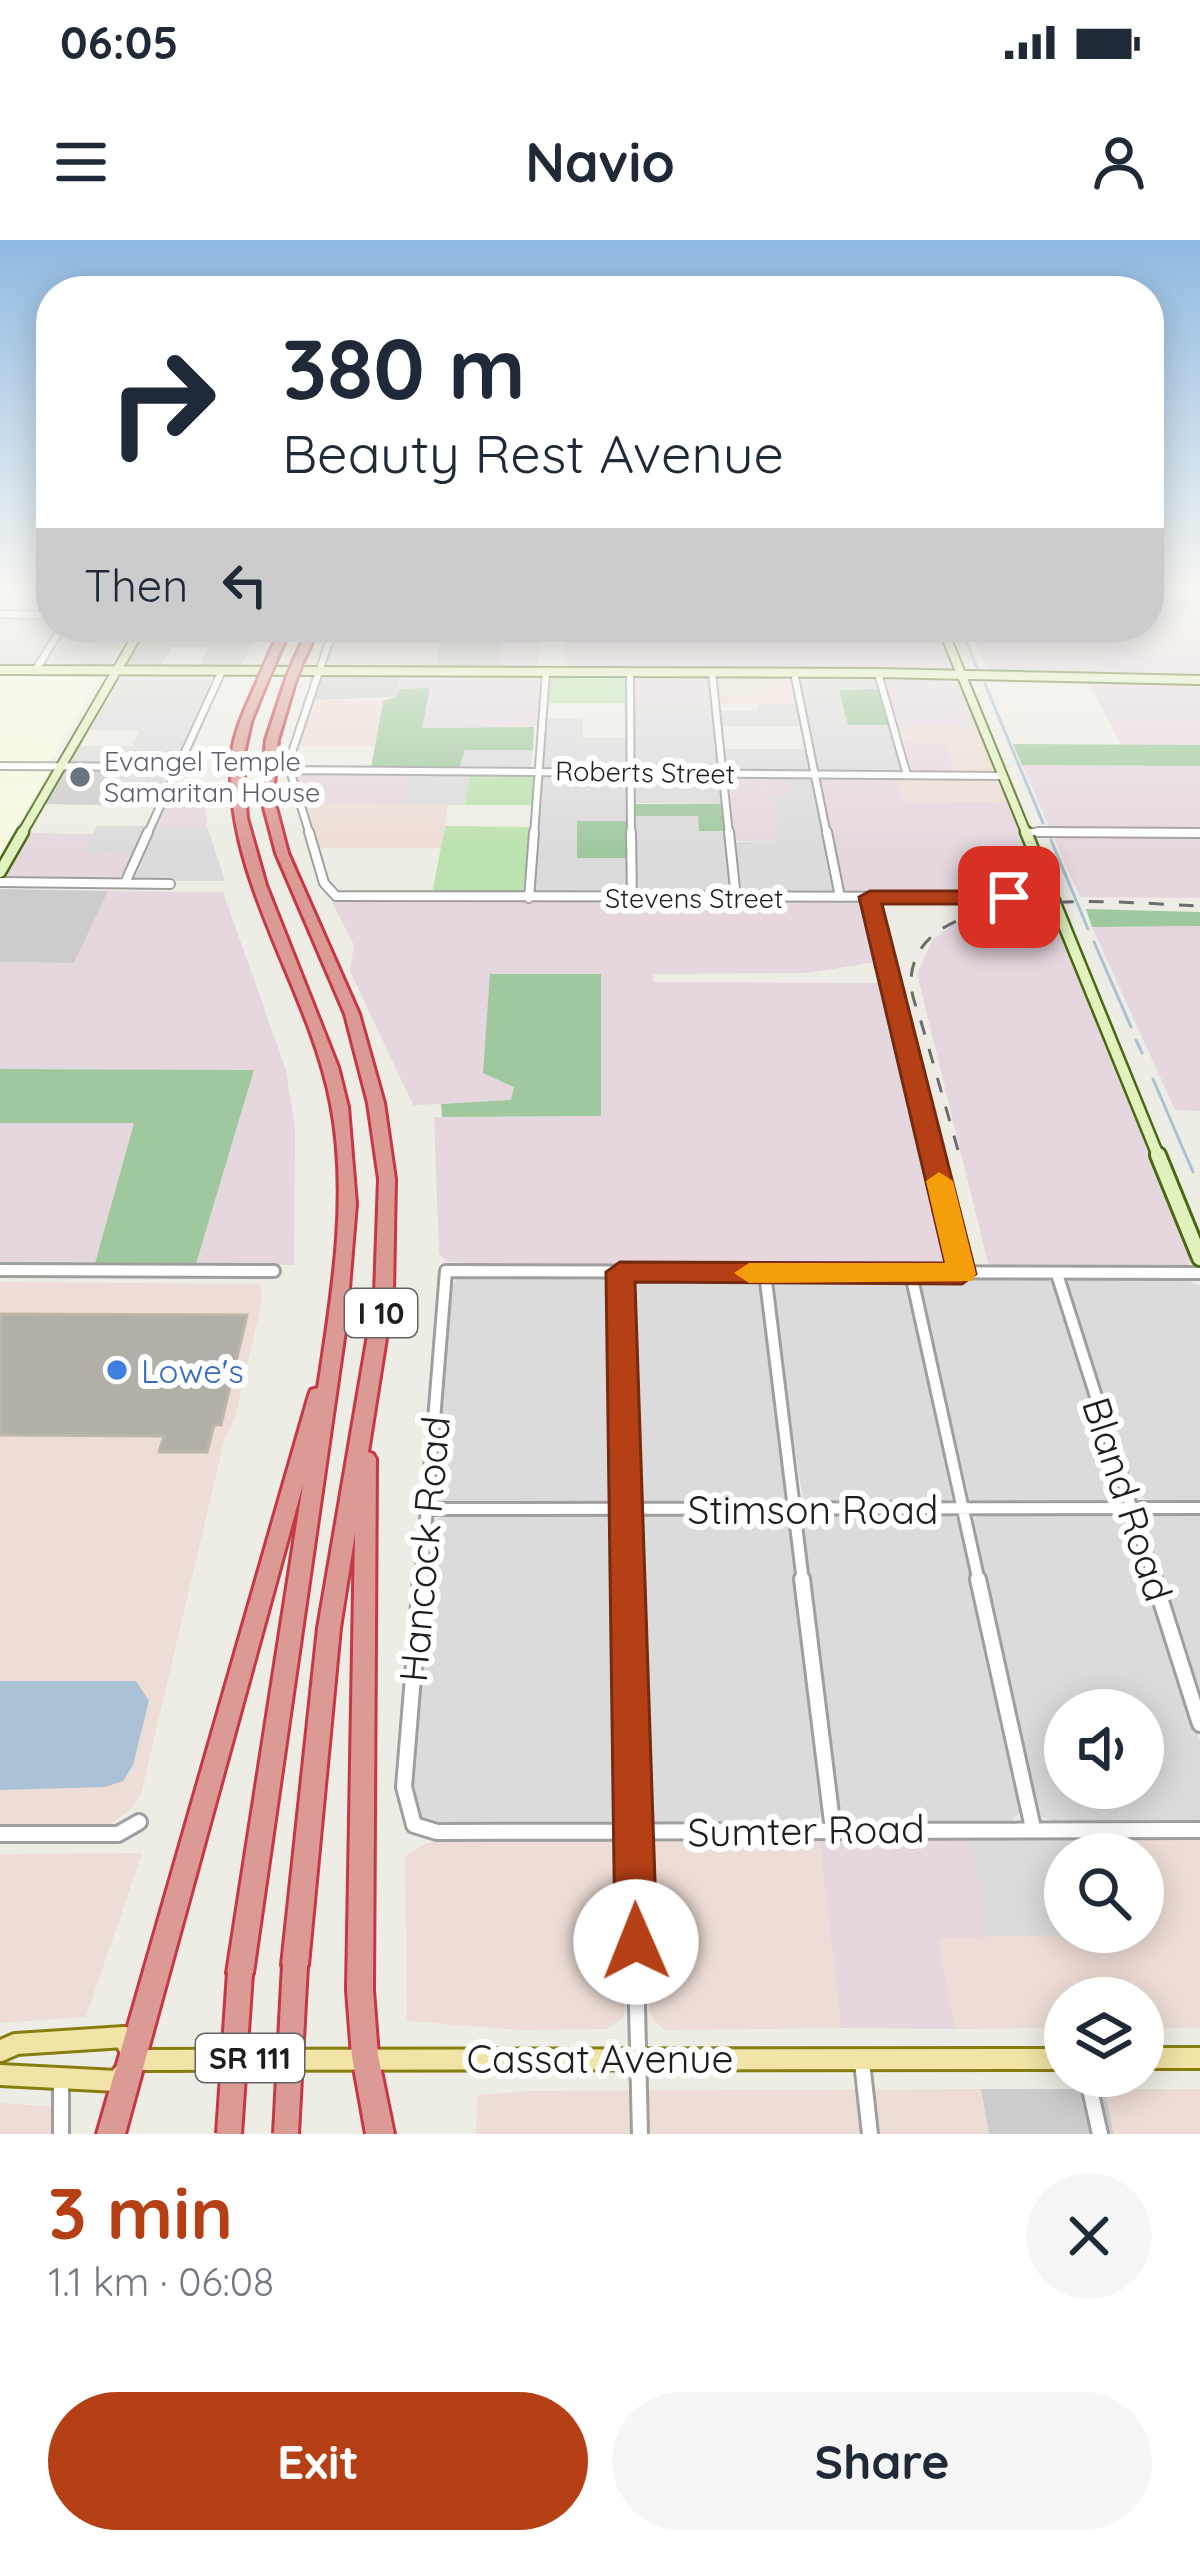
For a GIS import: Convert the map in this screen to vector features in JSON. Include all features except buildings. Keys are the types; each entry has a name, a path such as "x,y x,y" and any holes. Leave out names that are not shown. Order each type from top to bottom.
{"highway":[{"name":"I 10","path":"229,2134 240,1972 338,1324 348,1204 340,1108 317,1029 260,885 237,795 241,738 265,675"},
{"name":"I 10","path":"286,2134 295,1965 328,1628 384,1294 387,1179 376,1103 352,1014 282,853 267,796 272,740 293,675"},
{"path":"111,2134 338,1324"},
{"path":"366,1407 360,1990 365,2056 380,2134"}],"main road":[{"name":"Cassat Avenue","path":"0,2051 16,2044 124,2037 134,2060"},
{"name":"Cassat Avenue","path":"134,2060 365,2056 1044,2059"},
{"path":"1164,2058 1200,2058"},
{"name":"Cassat Avenue","path":"0,2075 117,2081 134,2060"}],"street":[{"path":"0,872 113,675"},
{"path":"125,883 220,675"},
{"path":"288,770 319,675"},
{"path":"529,898 546,675"},
{"path":"630,675 632,898"},
{"path":"712,675 736,898"},
{"path":"795,675 840,897"},
{"path":"879,675 908,775"},
{"path":"928,675 1200,680"},
{"path":"962,677 1200,1258"},
{"path":"0,766 177,767"},
{"name":"Roberts Street","path":"288,770 1002,776"},
{"name":"Stevens Street","path":"288,770 324,883 336,896 1052,897"},
{"path":"1025,832 1200,833"},
{"path":"0,882 170,884"},
{"path":"870,897 962,1274"},
{"path":"0,1270 274,1271"},
{"name":"Hancock Road","path":"414,1826 404,1787 446,1271 620,1272"},
{"path":"640,2134 620,1272 1200,1273"},
{"path":"765,1273 833,1830"},
{"path":"911,1274 1034,1828"},
{"name":"Bland Road","path":"1057,1274 1200,1724"},
{"name":"Stimson Road","path":"427,1509 1200,1508"},
{"path":"0,1834 118,1834 139,1822"},
{"name":"Sumter Road","path":"414,1826 437,1832 1200,1830"},
{"path":"861,2059 871,2134"},
{"path":"61,2079 61,2134"},
{"path":"1092,2097 1100,2134"}],"shaded area":[{"path":"217,675 177,763 71,763 77,746 132,746 139,731 86,730 119,678"},
{"path":"322,675 401,676 396,697 312,700"},
{"path":"704,675 709,678 712,703 633,703 633,676"},
{"path":"789,675 798,704 719,704 716,677"},
{"path":"1200,675 1200,677 990,676"},
{"path":"0,676 100,678 51,761 0,761"},
{"path":"401,676 542,676 539,726 421,728 429,689 399,689"},
{"path":"799,676 875,676 879,689 839,690 848,725 890,725 902,771 818,770"},
{"path":"882,676 957,680 979,726 899,726"},
{"path":"1086,680 1200,683 1200,745 1122,745"},
{"path":"312,700 383,701 375,746 296,746"},
{"path":"633,703 712,703 719,769 636,770"},
{"path":"758,704 798,704 803,726 720,726 719,711 758,711"},
{"path":"546,718 583,718 583,738 627,738 628,768 544,770"},
{"path":"899,726 979,726 996,770 955,774 945,743 904,742"},
{"path":"904,742 945,743 955,774 911,771"},
{"path":"723,749 808,749 812,770 730,772 725,770"},
{"path":"465,750 533,750 531,769 459,769"},
{"path":"1022,765 1200,766 1200,898 1080,897"},
{"path":"0,768 47,768 49,772 0,855"},
{"path":"121,769 172,772 156,806 101,805"},
{"path":"121,769 101,805 43,804 62,773"},
{"path":"301,771 408,772 402,805 305,804 295,775"},
{"path":"408,772 470,773 465,805 402,805"},
{"path":"716,775 721,777 724,804 634,803 634,777"},
{"path":"788,775 814,779 835,893 743,895 734,842 781,841 774,796"},
{"path":"788,775 791,795 774,797 782,841 734,841 727,776"},
{"path":"541,776 627,776 628,821 578,821 577,857 628,858 629,894 533,892"},
{"path":"895,776 993,777 1000,780 1009,802 902,801"},
{"path":"895,776 903,801 1009,802 1043,889 1038,893 856,894 843,890 819,778"},
{"path":"203,789 207,826 154,826 170,790"},
{"path":"305,804 448,805 441,848 323,848 318,847"},
{"path":"635,816 698,816 726,831 733,893 639,894"},
{"path":"97,826 146,826 134,854 83,853"},
{"path":"154,826 207,826 225,881 132,881"},
{"path":"26,833 93,834 84,853 134,854 118,880 3,878"},
{"path":"0,889 108,891 74,963 0,962"},
{"path":"108,891 223,892 286,1070 295,1128 294,1265 196,1264 254,1070 0,1069 0,962 74,963"},
{"path":"852,900 862,904 876,962 808,973 653,974 653,982 882,983 947,1262 920,1269 505,1267 446,1261 439,1254 434,1117 601,1116 601,975 490,974 514,1087 511,1101 413,1105 350,971 354,945 332,902"},
{"path":"1050,908 1194,1259 1186,1267 989,1267 917,974 933,939 961,919 1000,909"},
{"path":"1200,926 1200,1111 1175,1110 1092,927"},
{"path":"0,1123 134,1123 95,1263 0,1263"},
{"path":"462,1275 603,1275 614,1281 618,1502 446,1504 435,1500 451,1286"},
{"path":"642,1276 753,1276 761,1282 786,1499 633,1501 626,1286"},
{"path":"780,1277 906,1280 952,1499 941,1504 803,1501 771,1284"},
{"path":"929,1277 1043,1277 1053,1282 1121,1492 1118,1501 970,1500 919,1286"},
{"path":"1073,1277 1182,1278 1200,1286 1200,1503 1152,1503 1132,1491 1066,1287"},
{"path":"0,1282 260,1284 262,1300 235,1418 224,1441 141,1794 131,1809 110,1824 0,1824"},
{"path":"981,1512 1116,1512 1127,1517 1200,1740 1200,1822 1056,1823 1041,1816 972,1521"},
{"path":"445,1513 611,1513 619,1518 627,1816 618,1824 436,1825 418,1817 412,1796 430,1524"},
{"path":"648,1513 776,1513 790,1524 825,1807 818,1820 654,1824 642,1816 632,1523"},
{"path":"949,1513 959,1521 1023,1809 1010,1823 855,1824 838,1810 802,1521 808,1514"},
{"path":"1151,1513 1200,1513 1200,1699 1143,1524"},
{"path":"971,1837 1044,1837 1044,1936 989,1937"},
{"path":"971,1837 989,1937 939,1938 955,2029 841,2028 819,1839"},
{"path":"1164,1837 1200,1837 1200,2028 1164,2028 1164,1977 1044,1977 1044,2028 955,2029 939,1937 1044,1936 1044,1953 1164,1953"},
{"path":"616,1838 626,1845 627,1997 623,2018 607,2029 519,2030 407,2021 405,1856 433,1840"},
{"path":"819,1839 841,2028 665,2030 654,2021 649,2009 647,1842"},
{"path":"142,1853 86,2017 0,2023 0,1854"},
{"path":"981,2089 989,2134 476,2134 478,2095"},
{"path":"981,2089 1044,2089 1044,2097 1106,2097 1114,2134 989,2134"},
{"path":"1164,2089 1200,2089 1200,2134 1114,2134 1106,2097 1164,2097"},
{"path":"0,2103 71,2108 71,2134 0,2134"}],"green space":[{"path":"549,676 627,677 628,703 547,703"},
{"path":"430,688 422,728 534,727 533,750 465,750 459,768 371,768 383,701 396,697 399,689"},
{"path":"879,689 890,725 848,725 839,690"},
{"path":"1013,744 1200,745 1200,766 1022,765"},
{"path":"530,772 535,776 532,805 465,805 470,773"},
{"path":"634,804 724,804 726,831 699,831 698,816 635,816"},
{"path":"577,821 628,821 628,858 577,858"},
{"path":"445,826 530,827 523,891 432,894"},
{"path":"1086,909 1200,912 1200,926 1092,927"},
{"path":"490,974 601,974 601,1116 442,1117 441,1104 511,1100 514,1087 483,1073"},
{"path":"0,1069 254,1070 196,1264 95,1263 134,1123 0,1123"}],"water":[{"path":"0,1681 136,1681 149,1701 133,1765 123,1781 105,1787 0,1790"}],"waterway":[{"path":"985,684 1043,823"},
{"path":"1051,840 1088,929"},
{"path":"1094,942 1131,1027"},
{"path":"1136,1040 1142,1053"},
{"path":"1153,1079 1193,1172"}],"railway":[{"path":"958,1150 912,991 922,947 948,925 986,911 1032,904 1200,906"}],"slow traffic":[{"path":"749,1273 962,1274 939,1181"}],"place":[{"name":"Evangel Temple Samaritan House","path":"80,777"},
{"name":"Lowe's","path":"117,1370"}],"route":[{"path":"636,1942 620,1272 962,1274 870,897 1009,897"}]}
